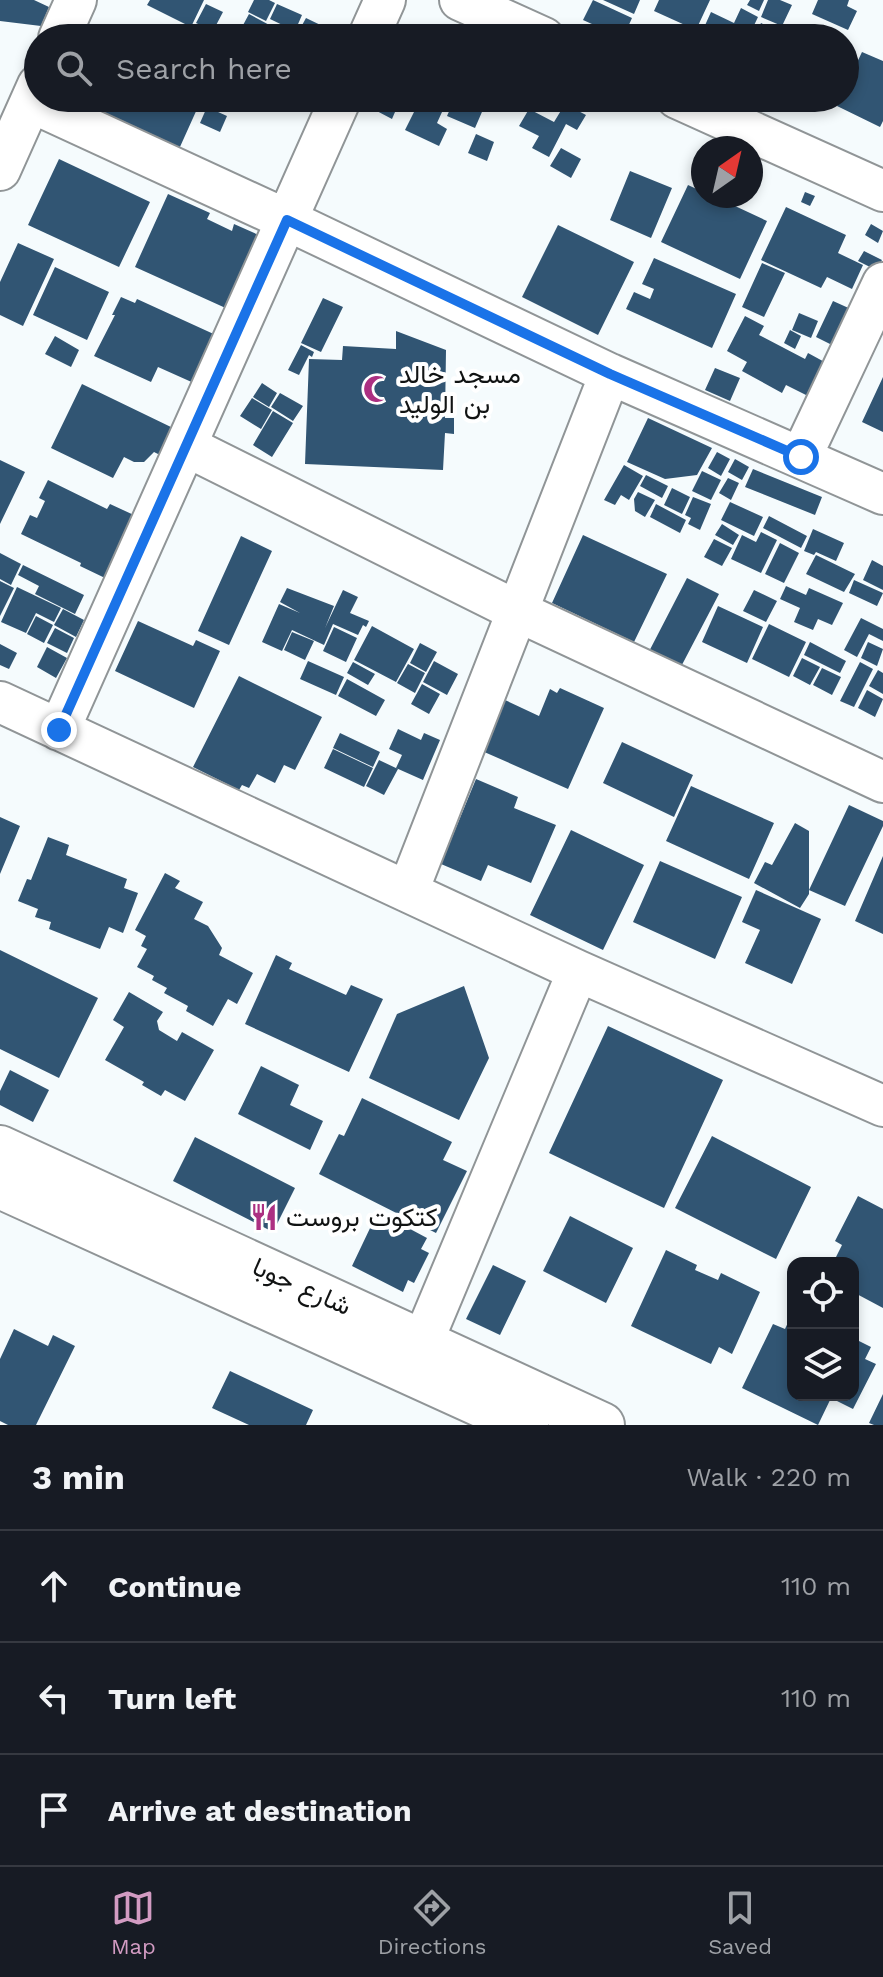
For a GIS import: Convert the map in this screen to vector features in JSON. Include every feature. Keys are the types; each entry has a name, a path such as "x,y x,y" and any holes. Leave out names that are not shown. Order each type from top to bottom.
{"street":[{"path":"65,24 76,0"},
{"path":"374,24 385,0"},
{"path":"460,0 513,24"},
{"path":"0,170 26,112"},
{"path":"70,112 287,220 610,374 883,494"},
{"path":"59,730 335,112"},
{"path":"708,112 883,191"},
{"path":"801,457 883,283"},
{"path":"408,891 610,374"},
{"path":"186,446 517,611 883,782"},
{"path":"0,702 578,971 883,1106"},
{"path":"416,1356 578,971"},
{"name":"شارع جوبا","path":"0,1148 416,1356 526,1425"},
{"name":"شارع جوبا","path":"0,1186 416,1356 602,1425"}],"building":[{"path":"0,0 34,0 49,7 42,24 0,21"},
{"path":"150,0 204,0 192,24 185,24 147,5"},
{"path":"254,0 275,3 266,21 248,12"},
{"path":"593,0 632,18 629,24 592,24 583,20"},
{"path":"603,0 640,0 634,14"},
{"path":"659,0 710,0 699,24 683,24 654,11"},
{"path":"750,0 764,0 759,11 747,5"},
{"path":"768,0 780,0 792,5 783,24 761,17"},
{"path":"818,0 849,0 847,6 857,11 851,24 834,24 812,14"},
{"path":"206,4 223,12 217,24 196,23"},
{"path":"277,4 302,15 298,24 280,24 270,19"},
{"path":"741,8 758,17 755,24 706,24 711,12 734,23"},
{"path":"249,14 267,24 244,24"},
{"path":"306,18 318,24 303,24"},
{"path":"862,52 883,61 883,121 880,127 849,112 859,112 859,58"},
{"path":"80,112 196,112 175,158"},
{"path":"205,112 227,116 220,132 200,123"},
{"path":"379,112 395,112 392,119"},
{"path":"414,112 442,112 437,123 447,129 439,146 405,130"},
{"path":"449,112 482,112 475,128 447,116"},
{"path":"527,112 535,112 554,122 560,112 586,115 577,130 566,124 549,157 532,148 539,136 519,126"},
{"path":"476,134 494,142 487,161 468,153"},
{"path":"561,148 581,159 571,178 550,166"},
{"path":"59,159 150,202 119,267 28,225"},
{"path":"630,171 672,188 651,238 610,220"},
{"path":"688,185 691,186 691,208 739,208 767,221 740,279 661,242"},
{"path":"805,192 815,196 810,206 801,202"},
{"path":"168,194 210,213 207,219 232,231 234,224 263,237 230,310 135,267"},
{"path":"786,207 846,235 838,253 863,265 852,289 827,277 821,288 761,260"},
{"path":"871,224 883,231 878,243 865,235"},
{"path":"558,225 634,262 598,335 522,297"},
{"path":"18,243 54,259 23,326 0,315 0,282"},
{"path":"864,251 882,260 876,270 858,261"},
{"path":"654,258 736,294 712,348 626,309 634,292 650,299 654,289 642,284"},
{"path":"762,263 785,273 764,317 742,307"},
{"path":"55,267 109,292 87,340 33,315"},
{"path":"121,297 135,303 137,299 218,336 196,384 158,367 151,382 94,356"},
{"path":"323,298 343,307 321,352 301,343"},
{"path":"833,301 853,310 836,347 816,337"},
{"path":"799,313 818,321 811,338 792,330"},
{"path":"745,316 764,326 759,335 805,359 808,353 830,365 812,398 786,385 782,393 742,371 747,362 727,351"},
{"path":"790,330 801,336 795,349 784,343"},
{"name":"مسجد خالد بن الوليد","path":"396,331 446,350 445,418 454,418 454,434 445,433 443,470 305,464 309,359 342,360 343,346 396,349"},
{"path":"55,336 79,350 71,367 45,354"},
{"path":"301,345 314,352 312,357 309,355 299,375 288,370"},
{"path":"715,368 740,378 730,401 705,390"},
{"path":"883,377 883,432 862,422"},
{"path":"262,383 277,393 269,407 253,397"},
{"path":"82,384 173,428 160,455 154,452 144,462 134,462 124,457 113,478 51,448"},
{"path":"280,393 303,406 293,421 271,407"},
{"path":"252,398 272,410 261,429 240,416"},
{"path":"273,411 293,423 272,457 253,445"},
{"path":"648,418 712,448 697,475 665,479 627,462"},
{"path":"717,452 730,459 721,476 708,468"},
{"path":"735,459 749,467 742,480 728,472"},
{"path":"0,460 25,472 0,524"},
{"path":"624,465 643,476 629,500 621,495 615,505 604,500"},
{"path":"753,469 822,497 815,515 745,487"},
{"path":"702,471 721,480 711,500 692,491"},
{"path":"646,475 668,486 662,498 640,486"},
{"path":"728,478 739,483 731,500 719,493"},
{"path":"48,480 107,509 110,504 136,516 105,578 21,534 30,515 37,518 45,501 39,498"},
{"path":"672,488 690,497 682,514 664,505"},
{"path":"638,492 655,500 645,517 635,511 634,499"},
{"path":"693,497 711,504 700,530 688,524 691,518 685,515"},
{"path":"730,502 763,517 754,536 721,520"},
{"path":"656,504 686,520 680,533 650,517"},
{"path":"769,516 807,536 801,548 763,528"},
{"path":"722,524 739,535 733,545 715,535"},
{"path":"813,529 844,543 836,561 816,552 814,555 804,551"},
{"path":"761,532 777,540 761,573 731,559 742,535 756,542"},
{"path":"583,535 667,574 634,642 552,603"},
{"path":"241,536 272,551 229,645 198,631"},
{"path":"714,539 732,548 722,566 704,557"},
{"path":"780,543 799,553 784,583 765,574"},
{"path":"0,553 21,564 11,585 0,579"},
{"path":"816,555 855,574 844,592 806,574"},
{"path":"872,560 883,566 883,590 863,580"},
{"path":"23,565 84,595 75,614 35,594 39,586 18,575"},
{"path":"687,578 719,594 673,682 642,665"},
{"path":"854,580 883,593 877,606 849,593"},
{"path":"0,581 14,588 0,616"},
{"path":"786,586 806,595 809,588 843,603 832,625 818,619 813,630 794,622 800,608 780,599"},
{"path":"17,587 61,608 54,622 36,613 26,633 1,622"},
{"path":"287,588 334,606 325,628 343,590 358,597 350,613 369,621 358,635 333,624 324,645 292,630 282,651 262,642 279,604 300,613 280,602"},
{"path":"754,590 777,601 766,622 743,611"},
{"path":"718,606 763,627 747,663 702,642"},
{"path":"63,609 84,620 76,637 54,625"},
{"path":"36,616 53,625 44,643 27,634"},
{"path":"861,618 883,629 883,641 869,634 857,657 844,650"},
{"path":"138,621 193,646 196,640 220,651 194,708 115,671"},
{"path":"769,624 806,642 789,677 752,659"},
{"path":"372,626 414,649 396,682 354,660"},
{"path":"334,627 357,638 346,662 323,651"},
{"path":"55,628 74,638 67,653 47,643"},
{"path":"292,632 314,641 305,660 284,650"},
{"path":"810,642 846,661 840,673 804,655"},
{"path":"868,642 883,649 877,666 861,658"},
{"path":"420,643 437,652 426,672 410,663"},
{"path":"0,644 17,653 9,669 0,665"},
{"path":"47,647 67,658 56,678 37,667"},
{"path":"802,658 820,667 810,685 793,676"},
{"path":"308,661 344,677 336,695 300,679"},
{"path":"434,661 458,674 447,695 423,682"},
{"path":"353,662 375,674 368,685 347,673"},
{"path":"860,662 873,669 854,707 840,701"},
{"path":"408,664 425,673 415,693 397,683"},
{"path":"822,668 841,677 832,695 813,685"},
{"path":"878,670 883,673 883,694 869,686"},
{"path":"239,676 322,717 295,770 284,765 275,783 257,774 249,788 242,785 239,790 193,767"},
{"path":"347,679 385,700 376,716 338,696"},
{"path":"422,684 440,694 429,714 411,704"},
{"path":"560,688 604,708 568,789 482,751 505,700 539,716 550,689 557,693"},
{"path":"867,690 883,699 875,717 858,708"},
{"path":"398,729 421,740 424,733 440,740 423,780 396,768 402,755 389,749"},
{"path":"340,733 380,752 373,767 333,748"},
{"path":"622,742 693,775 674,817 603,783"},
{"path":"333,749 373,768 364,787 324,768"},
{"path":"379,760 398,769 384,795 366,786"},
{"path":"476,779 518,797 514,808 556,825 531,883 488,865 481,881 441,864"},
{"path":"691,786 774,823 749,879 666,841"},
{"path":"849,805 883,821 883,826 845,906 809,890"},
{"path":"0,817 20,826 0,874"},
{"path":"795,823 809,831 809,894 800,908 754,883 765,862 772,865"},
{"path":"571,830 644,865 603,950 530,915"},
{"path":"48,837 69,845 66,855 127,879 124,888 138,893 123,933 109,927 100,949 49,929 51,922 35,917 38,909 18,901 27,879 31,880"},
{"path":"883,856 883,934 855,921"},
{"path":"660,861 742,897 715,959 633,922"},
{"path":"165,873 180,881 175,888 203,902 194,919 208,926 222,948 219,955 253,973 237,1004 228,999 213,1026 186,1011 188,1006 164,993 167,988 137,967 147,949 141,946 146,936 135,930"},
{"path":"756,890 821,919 792,984 745,963 760,930 742,922"},
{"path":"0,950 98,998 59,1078 0,1049"},
{"path":"276,955 292,963 289,969 346,995 351,985 383,999 349,1072 245,1024"},
{"path":"464,986 489,1058 459,1120 369,1078 397,1014"},
{"path":"129,992 163,1012 157,1021 159,1030 177,1041 182,1032 214,1050 185,1101 165,1090 161,1096 142,1085 144,1082 105,1060 124,1027 113,1020"},
{"path":"608,1026 723,1080 664,1208 549,1153"},
{"path":"261,1066 299,1085 290,1105 323,1121 310,1150 238,1114"},
{"path":"10,1070 49,1090 33,1122 0,1105 0,1091"},
{"path":"362,1098 452,1142 443,1160 467,1171 436,1233 319,1174 339,1134 344,1136"},
{"path":"712,1136 811,1187 776,1259 675,1208"},
{"path":"195,1137 295,1188 273,1232 173,1181"},
{"path":"858,1196 883,1209 883,1308 859,1295 859,1257 836,1257 842,1245 835,1241"},
{"path":"382,1214 427,1238 421,1249 429,1253 414,1283 408,1280 403,1292 352,1266 372,1224 376,1226"},
{"path":"570,1216 633,1248 606,1303 543,1271"},
{"path":"666,1250 697,1265 695,1270 718,1280 721,1273 760,1292 732,1354 719,1347 711,1364 631,1326"},
{"path":"493,1265 526,1281 500,1335 466,1319"},
{"path":"773,1324 785,1329 787,1325 787,1401 830,1401 818,1425 742,1388"},
{"path":"14,1329 48,1346 53,1335 75,1346 36,1425 8,1425 0,1421 0,1359"},
{"path":"859,1341 871,1347 865,1359 876,1364 859,1397"},
{"path":"230,1371 313,1410 306,1425 249,1425 212,1408"},
{"path":"883,1394 883,1425 874,1425 869,1423"},
{"path":"837,1401 857,1401 853,1409"}],"place":[{"name":"مسجد خالد بن الوليد","path":"377,389"},
{"name":"كتكوت بروست","path":"264,1217"}],"route":[{"path":"59,730 287,220 610,374 801,457"}]}
